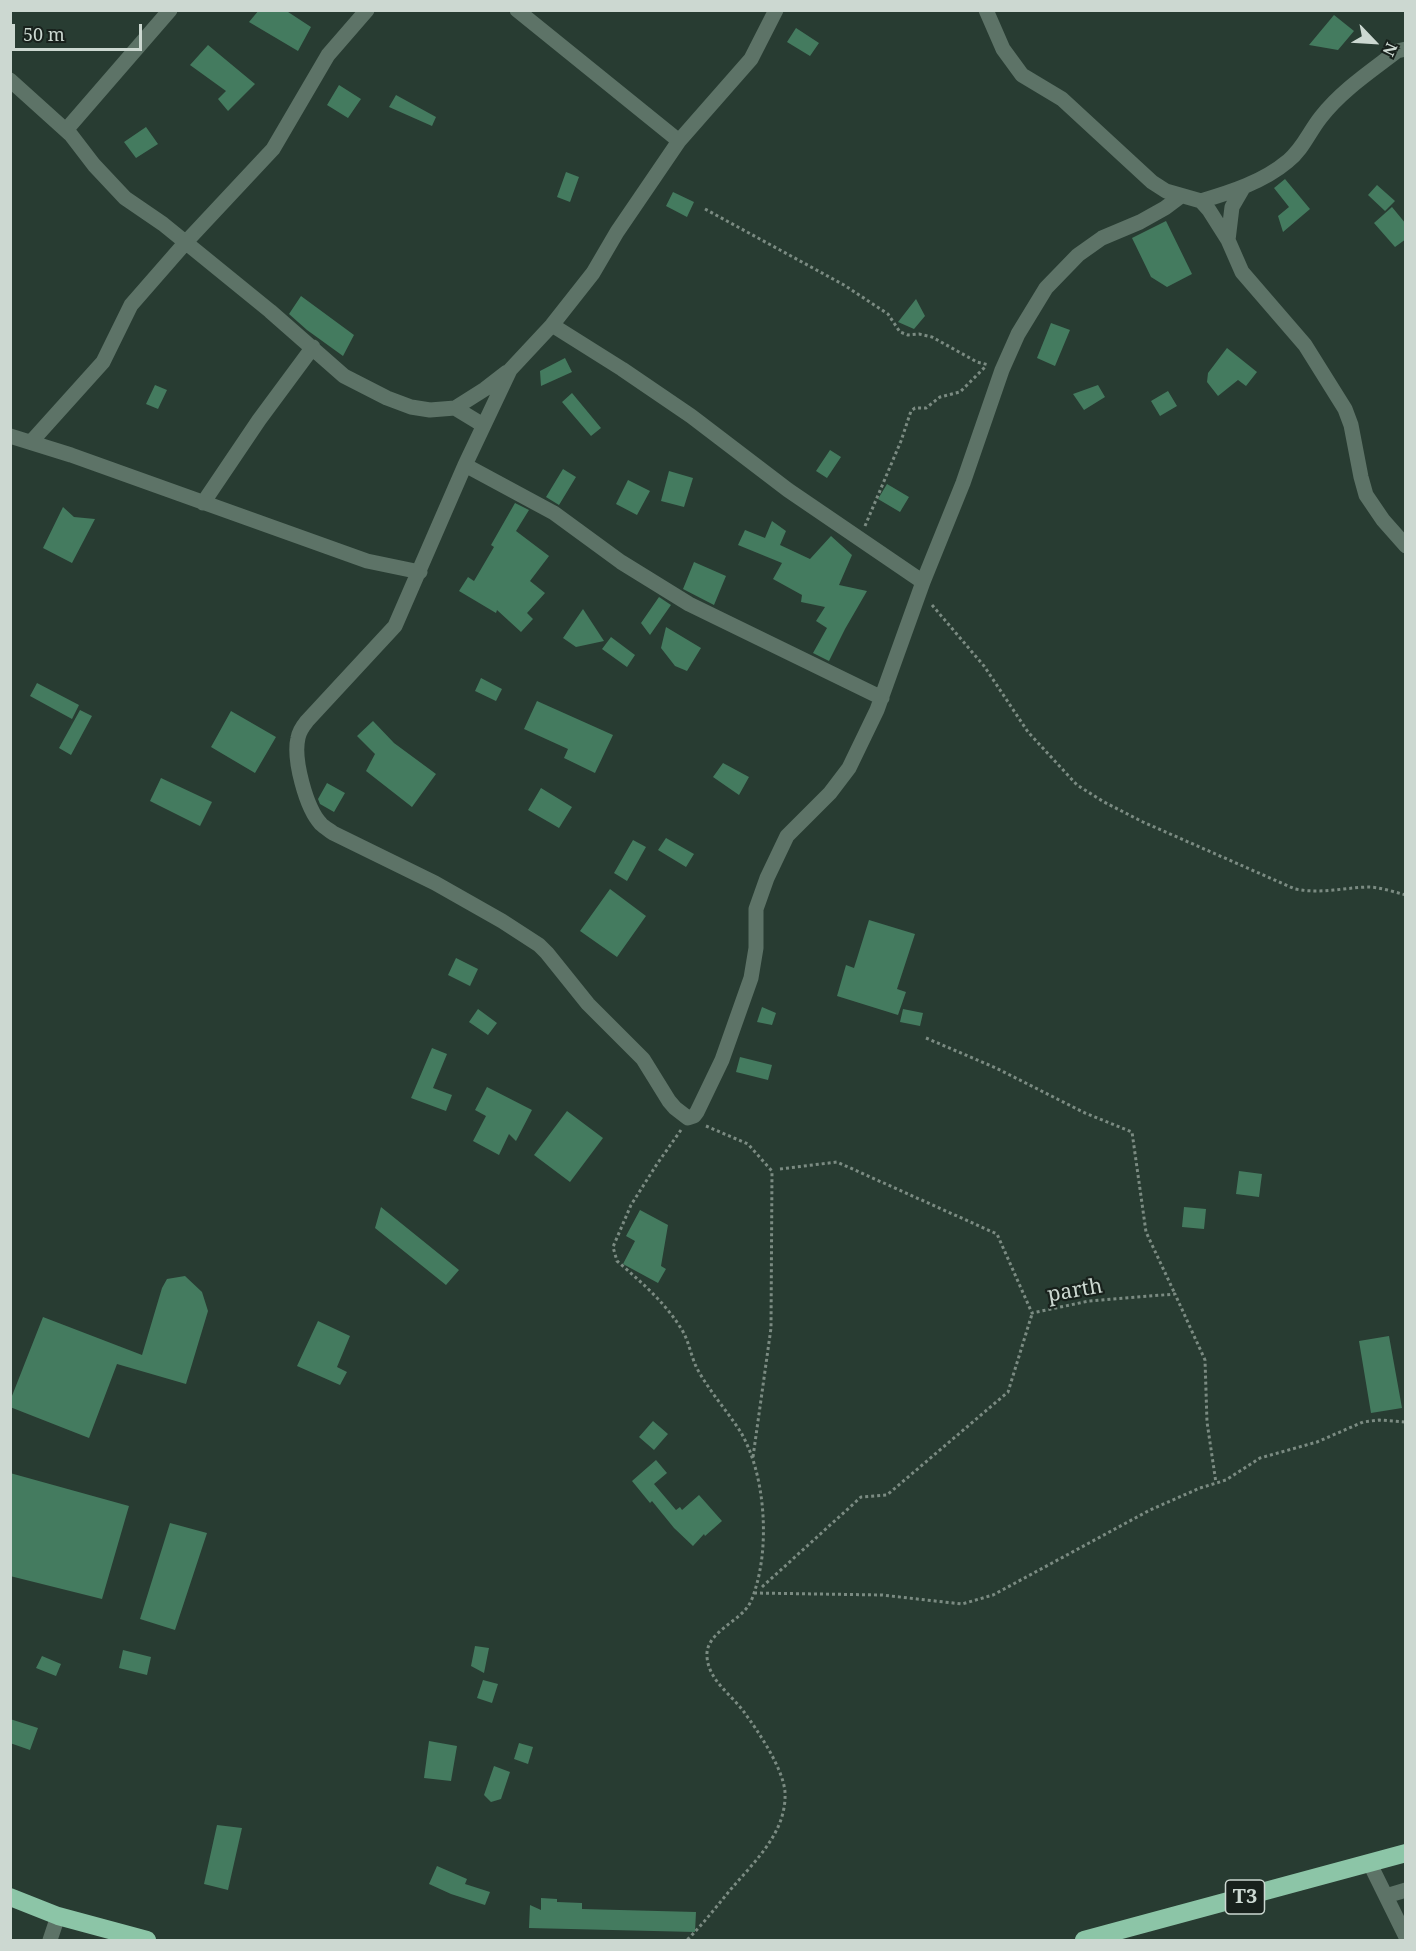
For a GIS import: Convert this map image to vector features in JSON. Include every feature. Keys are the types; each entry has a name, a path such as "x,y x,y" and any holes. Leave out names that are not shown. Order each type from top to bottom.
{"highway":[{"name":"T3","path":"1084,1941 1406,1853"},
{"path":"10,1897 58,1916 147,1941"}],"street":[{"path":"66,130 170,10"},
{"path":"31,442 103,362 131,305 273,149 328,55 367,10"},
{"path":"517,10 679,141"},
{"path":"10,80 66,130 125,198 186,242 313,347 344,376 387,398 411,407 430,410 455,408 510,370 552,325 593,273 617,232 679,141 751,59 776,10"},
{"path":"986,10 1003,49 1022,75 1062,99 1141,174 1166,191 1201,201 1243,188 1287,162 1304,146 1321,117 1346,91 1397,51 1406,49"},
{"path":"1228,240 1232,207 1243,188"},
{"path":"510,370 465,465 395,626 301,729 297,750 306,799 321,824 333,833 435,883 539,945 588,1004 643,1059 669,1101 688,1118 697,1112 722,1060 746,994 755,959 756,909 777,856 787,836 835,788 849,768 882,698 921,586 963,483 1002,370 1027,317 1046,288 1078,255 1102,238 1140,222 1165,208 1180,196"},
{"path":"1201,201 1228,240 1242,272 1305,345 1346,410 1366,495 1383,520 1406,546"},
{"path":"552,325 692,416 788,490 860,538 921,586"},
{"path":"203,503 259,420 313,347"},
{"path":"455,408 483,425"},
{"path":"10,436 367,561 420,572"},
{"path":"465,465 554,513 621,562 688,604 882,698"},
{"path":"1370,1864 1406,1936"},
{"path":"1386,1896 1406,1890"},
{"path":"50,1941 58,1916"}],"path":[{"path":"705,209 844,285 888,314 900,332 932,338 977,362 1002,370"},
{"path":"860,538 901,441 911,411 915,408 926,408 940,397 960,392 987,365"},
{"path":"921,586 984,666 1028,732 1061,770 1089,793 1143,822 1295,889 1340,891 1374,887 1406,895"},
{"path":"926,1038 996,1068 1085,1113 1132,1132 1146,1232 1205,1360 1207,1422 1216,1483"},
{"path":"687,1941 754,1864 774,1835 781,1815 785,1792 777,1767 760,1734 735,1699 719,1684 710,1671 707,1657 711,1640 748,1608 760,1571 763,1539 761,1503 753,1457 740,1431 697,1369 683,1331 659,1299 617,1261 613,1247 631,1205 688,1118 748,1144 772,1171 771,1328 753,1457"},
{"name":"parth","path":"780,1169 837,1162 997,1233 1032,1313 1089,1301 1175,1294"},
{"path":"762,1587 861,1497 887,1495 1008,1392 1032,1313"},
{"path":"754,1593 882,1595 962,1604 993,1595 1150,1510 1226,1480 1260,1458 1317,1442 1363,1422 1379,1420 1406,1422"}],"building":[{"path":"259,10 285,10 311,27 298,51 249,22"},
{"path":"1334,15 1354,31 1338,50 1309,45"},
{"path":"796,28 819,43 810,56 787,42"},
{"path":"208,45 255,84 228,111 218,99 226,91 190,65"},
{"path":"339,85 361,99 348,118 327,105"},
{"path":"396,95 436,117 432,126 389,107"},
{"path":"146,127 158,144 136,158 124,142"},
{"path":"566,172 579,177 570,202 557,197"},
{"path":"1285,179 1310,209 1283,232 1278,216 1289,207 1274,188"},
{"path":"1377,185 1395,201 1385,211 1368,195"},
{"path":"673,192 694,202 687,217 666,206"},
{"path":"1392,207 1406,224 1406,239 1395,247 1374,223"},
{"path":"1166,221 1192,274 1167,287 1151,277 1132,238"},
{"path":"301,296 354,335 343,356 289,314"},
{"path":"916,299 925,316 914,329 898,322"},
{"path":"1051,323 1070,330 1055,366 1037,358"},
{"path":"1227,348 1257,372 1246,386 1238,380 1218,396 1207,382 1208,373"},
{"path":"565,358 572,372 541,386 540,371"},
{"path":"155,385 167,390 158,409 146,404"},
{"path":"1098,385 1105,397 1084,410 1073,394"},
{"path":"1168,391 1177,406 1160,416 1151,401"},
{"path":"572,393 601,428 591,436 562,402"},
{"path":"830,450 841,457 827,478 816,471"},
{"path":"563,469 576,477 559,505 546,497"},
{"path":"669,471 693,478 684,507 661,501"},
{"path":"628,480 650,491 637,515 616,504"},
{"path":"887,484 909,497 900,512 878,499"},
{"path":"515,503 529,510 516,531 549,556 530,581 545,593 527,613 533,619 521,632 497,610 496,613 459,591 468,577 474,581 494,547 491,545"},
{"path":"63,507 74,517 95,519 72,563 43,548"},
{"path":"772,521 786,531 780,545 810,559 831,536 852,555 839,585 867,591 829,661 813,653 827,628 816,621 825,607 801,602 802,595 773,579 782,563 738,545 745,530 765,538"},
{"path":"694,562 726,576 714,605 683,589"},
{"path":"659,597 671,605 650,635 641,623"},
{"path":"583,609 604,641 576,647 563,638"},
{"path":"666,627 701,648 687,671 675,666 661,648"},
{"path":"611,637 635,655 627,667 602,649"},
{"path":"481,678 502,689 496,701 475,691"},
{"path":"37,683 79,705 72,719 30,696"},
{"path":"537,701 613,735 595,773 564,758 568,749 524,729"},
{"path":"80,710 92,716 71,755 59,748"},
{"path":"231,711 276,737 255,773 211,747"},
{"path":"373,721 394,743 436,774 412,807 366,771 375,754 357,736"},
{"path":"723,763 749,777 739,795 713,777"},
{"path":"161,778 212,802 200,826 150,801"},
{"path":"327,783 345,793 334,812 320,804 318,799"},
{"path":"541,788 572,807 559,828 528,810"},
{"path":"666,838 694,854 686,867 658,850"},
{"path":"633,840 646,847 627,881 614,873"},
{"path":"610,889 646,916 617,957 580,931"},
{"path":"869,920 915,934 897,989 906,992 898,1015 837,996 846,965 854,968"},
{"path":"456,958 478,969 470,986 448,975"},
{"path":"762,1007 776,1013 772,1025 757,1022"},
{"path":"478,1009 497,1023 488,1035 469,1022"},
{"path":"903,1009 923,1013 920,1026 900,1022"},
{"path":"432,1048 447,1054 433,1088 452,1095 446,1111 411,1098"},
{"path":"740,1057 772,1065 768,1080 736,1072"},
{"path":"487,1087 532,1110 516,1141 509,1134 499,1155 473,1141 486,1116 475,1110"},
{"path":"567,1111 603,1138 570,1182 534,1155"},
{"path":"1239,1171 1262,1174 1259,1197 1236,1194"},
{"path":"381,1207 459,1270 446,1285 375,1228"},
{"path":"1184,1207 1206,1209 1204,1229 1182,1227"},
{"path":"640,1210 668,1225 661,1266 666,1269 658,1283 623,1264 635,1241 626,1236"},
{"path":"185,1276 202,1292 208,1311 186,1384 117,1364 89,1438 10,1407 10,1401 43,1317 142,1355 162,1288 167,1279"},
{"path":"318,1321 350,1336 337,1367 347,1372 340,1385 297,1366"},
{"path":"1389,1336 1402,1408 1371,1413 1359,1341"},
{"path":"653,1421 668,1434 654,1450 639,1437"},
{"path":"656,1460 667,1473 654,1484 676,1510 680,1507 682,1510 699,1495 722,1521 705,1536 704,1534 693,1546 674,1528 652,1501 650,1503 632,1481"},
{"path":"10,1473 129,1506 102,1599 10,1576"},
{"path":"170,1523 207,1533 175,1630 140,1619"},
{"path":"475,1646 489,1648 484,1673 471,1666"},
{"path":"123,1650 151,1657 147,1675 119,1668"},
{"path":"42,1656 61,1664 56,1676 36,1668"},
{"path":"483,1680 498,1684 492,1703 477,1698"},
{"path":"10,1719 38,1728 30,1750 10,1743"},
{"path":"429,1741 457,1746 451,1781 424,1778"},
{"path":"519,1743 533,1747 528,1764 514,1759"},
{"path":"494,1766 510,1772 501,1799 491,1802 484,1795"},
{"path":"217,1825 242,1828 228,1890 204,1884"},
{"path":"437,1866 467,1879 465,1884 490,1892 485,1905 429,1884"},
{"path":"541,1898 557,1899 557,1902 582,1903 582,1909 696,1912 695,1932 529,1928 530,1905 541,1910"}]}
